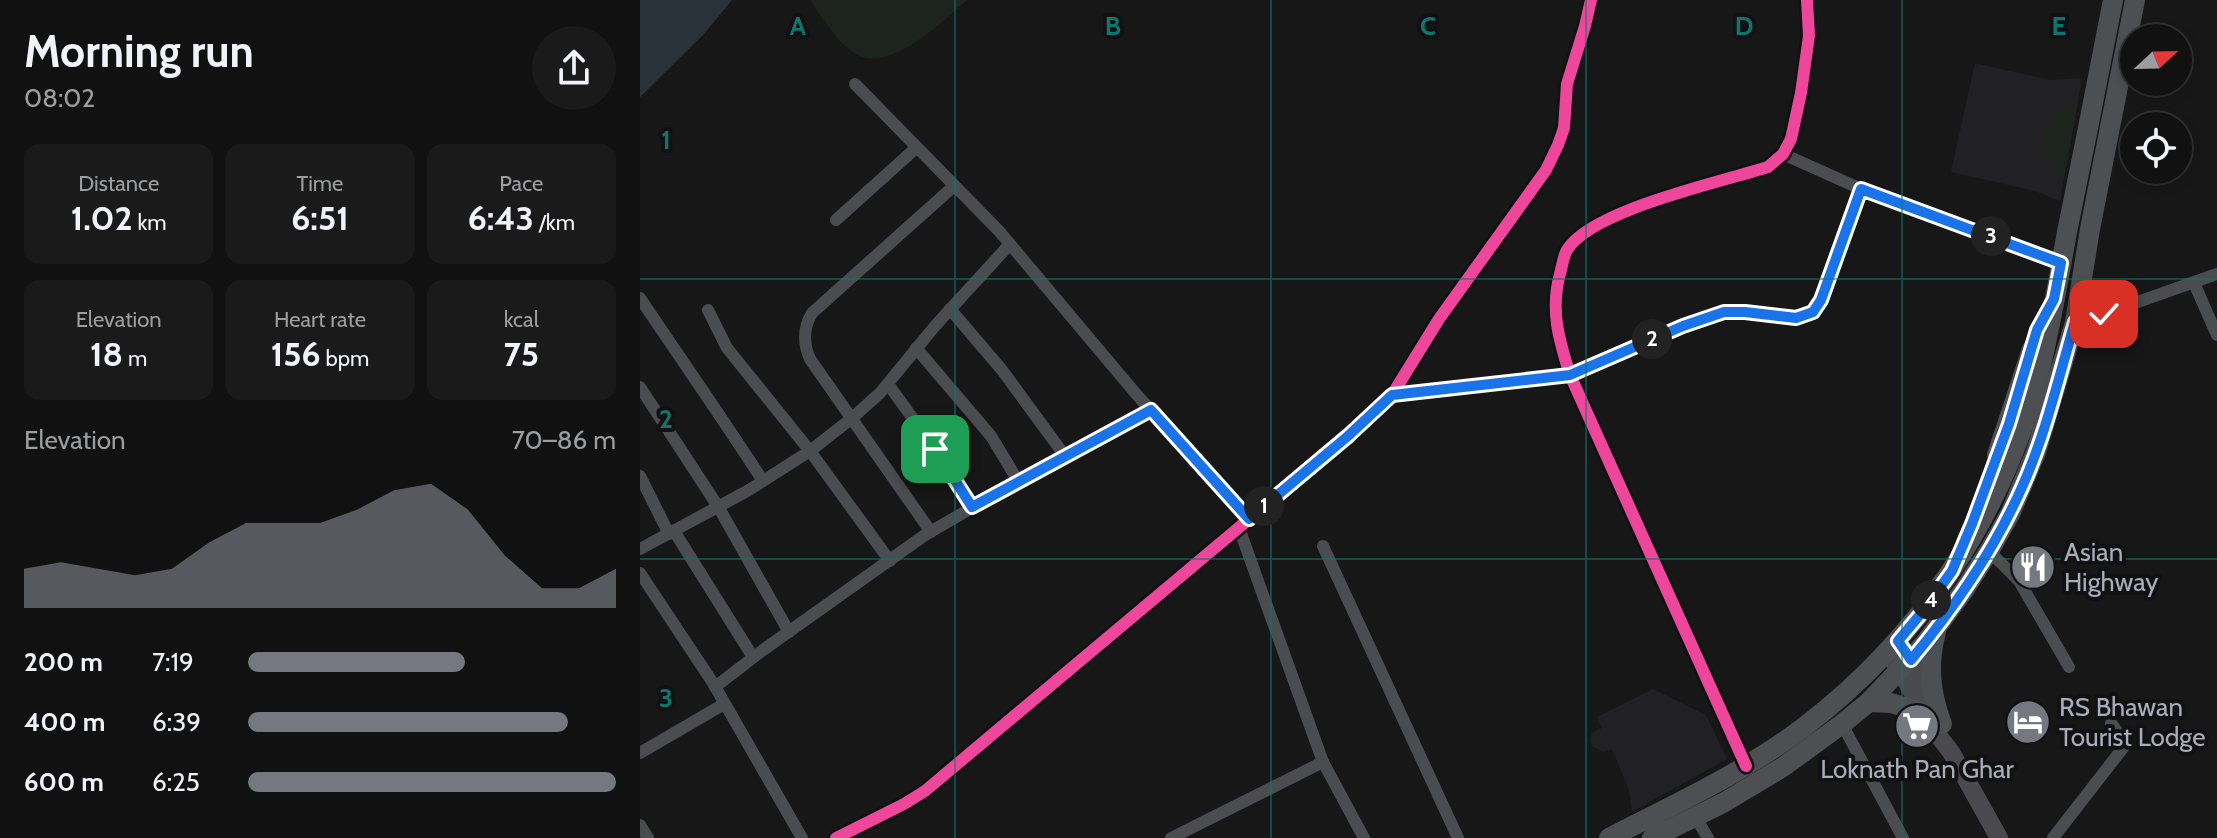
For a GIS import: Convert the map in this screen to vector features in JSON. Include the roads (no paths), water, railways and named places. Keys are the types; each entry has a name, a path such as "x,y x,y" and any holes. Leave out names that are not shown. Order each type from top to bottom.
{"main road":[{"path":"1609,838 1746,766 1805,727 1892,647 1952,571 2009,424 2037,330 2054,299 2113,0"},
{"path":"1652,838 1723,803 1783,767 1869,702 1937,628 1989,551 2010,514 2036,452 2075,322 2135,0"},
{"path":"1937,628 1931,652 1930,676 1936,708 1933,729 1951,752 1999,838"},
{"path":"1892,647 1906,665 1933,718"},
{"path":"1869,702 1891,703 1933,718"}],"street":[{"path":"836,838 925,791 1348,436 1392,395 1439,319 1546,170 1564,128 1567,84 1591,0"},
{"path":"1746,766 1570,375 1558,340 1554,314 1556,287 1566,251 1581,235 1624,211 1768,167 1783,154 1791,139 1801,93 1809,36 1807,0"},
{"path":"855,84 1010,244 1151,410 1249,519"},
{"path":"836,220 916,148"},
{"path":"1783,154 1861,189 2061,263"},
{"path":"931,532 810,359 805,347 807,321 812,313 954,186"},
{"path":"1392,395 1570,375 1683,326 1724,312 1796,318 1813,312 1821,300 1861,189"},
{"path":"640,549 763,481 810,451 851,419 888,384 916,348 1010,244"},
{"path":"2075,322 2217,274"},
{"path":"2194,283 2217,335"},
{"path":"640,298 763,481"},
{"path":"950,309 1002,370 1065,456"},
{"path":"708,310 727,348 810,451 890,561"},
{"path":"916,348 991,436 1018,481"},
{"path":"888,384 972,507"},
{"path":"640,387 719,508 789,632"},
{"path":"715,687 931,532 1018,481 1151,410"},
{"path":"640,476 672,532 753,657"},
{"path":"1239,528 1323,762 1364,838"},
{"path":"1323,546 1458,838"},
{"path":"1989,551 2019,581 2069,667"},
{"path":"640,573 715,687 802,838"},
{"path":"640,753 724,704"},
{"path":"2053,838 2126,744 2111,723"},
{"path":"1842,724 1903,838"},
{"path":"1171,838 1323,762"},
{"path":"1695,816 1708,838"},
{"path":"640,825 648,838"}],"place":[{"name":"Asian Highway","path":"2033,567"},
{"name":"RS Bhawan Tourist Lodge","path":"2028,722"},
{"name":"Loknath Pan Ghar","path":"1917,726"}]}
